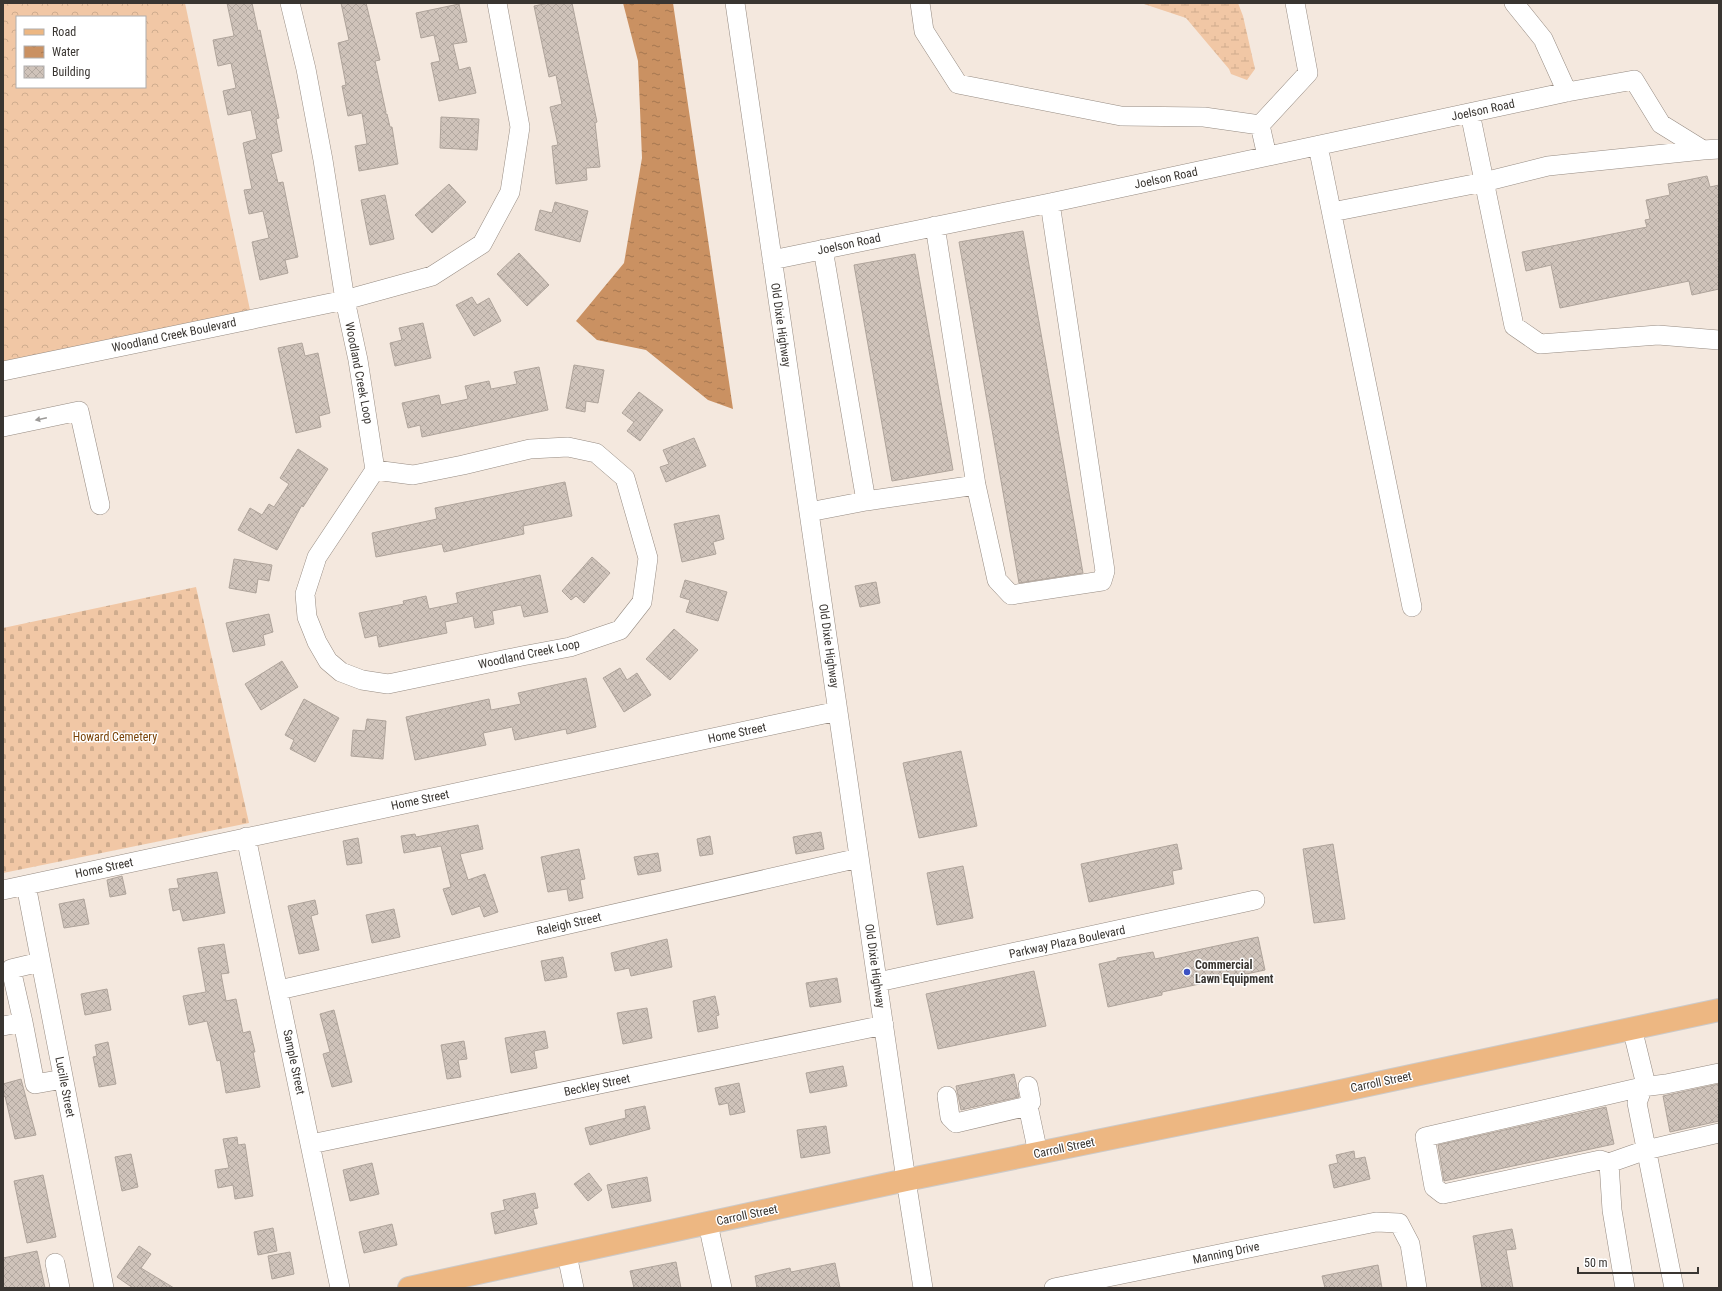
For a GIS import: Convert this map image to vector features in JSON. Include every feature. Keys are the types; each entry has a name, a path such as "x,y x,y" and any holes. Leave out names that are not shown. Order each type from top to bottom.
{"main road":[{"name":"Carroll Street","path":"409,1288 906,1180 1303,1099 1719,1010"}],"street":[{"path":"290,3 306,69 323,160 345,300"},
{"name":"Woodland Creek Boulevard","path":"3,371 345,300 432,276 482,244 510,192 520,127 497,3"},
{"name":"Old Dixie Highway","path":"734,3 923,1288"},
{"path":"920,3 924,31 958,84 1121,116 1204,117 1260,125"},
{"path":"1260,125 1308,73 1295,3"},
{"path":"1514,3 1543,39 1564,93"},
{"name":"Joelson Road","path":"772,260 1050,203 1564,93 1634,80 1661,124 1711,150"},
{"path":"1470,113 1514,326 1540,344 1658,335 1719,340"},
{"path":"1260,125 1267,156"},
{"path":"1318,146 1412,607"},
{"path":"1332,212 1484,182 1548,166 1711,150"},
{"path":"935,226 976,485 996,580 1011,595 1102,581 1105,571 1050,203"},
{"path":"823,249 866,501"},
{"name":"Woodland Creek Loop","path":"345,300 358,360 375,470 317,557 305,594 307,617 317,642 328,661 341,672 362,680 388,684 570,647 620,630 642,602 648,558 625,478 596,453 568,446 530,449 463,465 413,474 375,470"},
{"path":"3,427 79,411 100,505"},
{"path":"809,512 866,501 976,485"},
{"name":"Home Street","path":"3,890 246,836 838,711"},
{"name":"Sample Street","path":"246,836 340,1288"},
{"name":"Raleigh Street","path":"279,990 859,858"},
{"name":"Lucille Street","path":"26,885 104,1288"},
{"name":"Parkway Plaza Boulevard","path":"878,982 1255,900"},
{"path":"40,962 7,969 23,1022 35,1084 63,1079"},
{"path":"3,1026 23,1022"},
{"name":"Beckley Street","path":"311,1144 884,1025"},
{"path":"1632,1028 1645,1081 1637,1102 1674,1288"},
{"path":"1719,1073 1666,1084 1642,1087 1425,1137 1434,1187 1443,1194 1600,1160 1609,1163 1646,1150 1719,1133"},
{"path":"1028,1086 1031,1102 1028,1106 1038,1153"},
{"path":"947,1096 950,1117 956,1123 1028,1106"},
{"path":"1609,1163 1612,1210 1625,1288"},
{"name":"Manning Drive","path":"1054,1288 1376,1222 1399,1223 1410,1244 1417,1288"},
{"path":"708,1224 722,1288"},
{"path":"567,1254 574,1288"},
{"path":"55,1262 60,1288"}],"green space":[{"path":"3,3 185,3 250,310 3,362"},
{"path":"1141,3 1238,3 1243,16 1255,69 1247,80 1231,74 1229,69 1186,18"},
{"name":"Howard Cemetery","path":"196,587 249,823 3,873 3,628"}],"water":[{"path":"623,3 673,3 733,409 708,400 646,350 597,340 576,321 624,263 642,158 638,61"}],"building":[{"path":"227,3 252,3 258,31 260,30 279,118 276,119 282,151 271,154 278,183 283,182 298,257 285,260 288,273 260,280 252,242 269,238 263,211 249,214 244,190 252,189 243,143 257,139 251,110 228,115 223,91 236,88 231,63 218,66 213,40 234,36"},
{"path":"341,3 366,3 380,60 375,61 386,112 385,114 387,114 390,127 392,127 398,164 359,171 355,146 367,144 362,113 348,116 342,86 346,85 338,43 349,40"},
{"path":"549,3 572,3 597,122 595,123 600,167 586,168 587,180 556,184 552,146 558,145 550,107 562,104 556,75 549,77 534,6"},
{"path":"459,4 467,42 453,44 459,70 470,67 476,93 439,101 431,63 440,61 434,35 421,38 416,13"},
{"path":"441,117 479,119 477,150 440,148"},
{"path":"1707,176 1710,187 1719,185 1719,289 1692,295 1689,281 1560,308 1551,265 1526,271 1522,252 1647,227 1645,220 1650,219 1646,200 1670,195 1668,184"},
{"path":"449,184 466,202 432,233 415,215"},
{"path":"385,195 394,239 370,245 361,200"},
{"path":"555,202 588,211 580,242 535,230 540,210 552,213"},
{"path":"1023,231 1083,573 1019,583 959,242"},
{"path":"519,253 549,285 527,306 497,274"},
{"path":"915,254 953,470 892,481 854,265"},
{"path":"472,297 477,305 489,298 501,321 474,336 456,305"},
{"path":"423,323 431,358 395,366 390,343 402,340 399,328"},
{"path":"302,343 305,356 318,353 330,413 319,416 321,427 296,433 278,348"},
{"path":"574,365 604,370 598,403 586,401 585,412 566,408"},
{"path":"539,367 548,410 422,437 420,425 408,428 402,403 439,395 441,405 468,399 465,386 489,381 491,389 517,384 514,372"},
{"path":"639,392 663,410 640,441 627,431 634,422 622,413"},
{"path":"694,438 706,466 666,482 660,467 669,464 663,450"},
{"path":"298,449 328,469 303,507 302,505 277,550 238,530 250,508 262,515 269,504 274,507 289,484 280,478"},
{"path":"565,482 572,516 523,526 524,534 444,552 442,544 376,557 372,533 437,519 435,508"},
{"path":"719,515 724,539 713,542 716,554 682,562 674,524"},
{"path":"592,557 610,573 584,603 576,596 571,600 562,591"},
{"path":"234,559 272,565 269,581 258,579 256,593 229,588"},
{"path":"540,575 548,612 524,617 521,605 492,611 494,624 475,628 473,616 445,622 447,633 379,647 377,635 365,638 359,613 404,604 403,601 426,596 429,609 458,603 456,593"},
{"path":"685,580 727,592 718,621 686,612 690,600 680,597"},
{"path":"876,582 880,603 860,607 855,586"},
{"path":"269,614 273,632 263,635 265,645 233,652 226,623"},
{"path":"674,629 698,650 670,680 646,659"},
{"path":"282,661 298,687 261,710 245,684"},
{"path":"620,668 627,680 637,673 651,695 624,712 603,678"},
{"path":"586,678 596,727 567,734 566,729 515,740 512,727 483,733 486,745 415,760 406,717 489,699 491,710 521,704 518,693"},
{"path":"304,699 339,718 315,762 290,749 294,740 285,735"},
{"path":"367,719 386,721 383,759 351,756 353,730 365,731"},
{"path":"961,751 977,826 919,838 903,763"},
{"path":"478,825 483,849 460,854 468,880 485,874 498,912 484,917 480,906 452,915 443,889 451,887 441,846 404,853 401,836 415,834 416,837"},
{"path":"821,832 824,849 796,854 793,837"},
{"path":"710,836 713,854 700,856 697,839"},
{"path":"358,838 362,863 347,865 343,841"},
{"path":"1177,844 1182,869 1172,871 1174,884 1089,902 1081,864"},
{"path":"1333,844 1345,919 1314,923 1303,849"},
{"path":"579,849 585,879 580,880 583,898 569,901 567,889 548,892 541,857"},
{"path":"658,853 661,871 638,875 634,857"},
{"path":"963,866 973,918 937,925 927,873"},
{"path":"217,872 225,913 183,921 180,909 173,911 169,889 179,888 177,879"},
{"path":"122,876 126,894 110,897 107,880"},
{"path":"84,899 89,924 64,928 59,904"},
{"path":"315,900 318,914 311,916 319,950 299,954 288,906"},
{"path":"394,909 400,937 372,943 366,915"},
{"path":"1258,937 1265,970 1162,992 1162,995 1108,1007 1099,964 1117,960 1117,958 1153,952 1155,959"},
{"path":"667,939 672,967 631,976 629,968 615,971 611,953"},
{"path":"224,944 229,973 221,974 226,1001 236,999 243,1033 250,1031 255,1052 253,1052 260,1087 226,1093 220,1060 217,1061 207,1021 189,1025 183,996 206,992 198,948"},
{"path":"563,957 567,977 545,981 541,961"},
{"path":"1034,971 1046,1026 938,1049 926,994"},
{"path":"837,978 841,1002 810,1007 806,983"},
{"path":"107,989 111,1010 85,1015 81,994"},
{"path":"715,996 719,1015 716,1016 718,1028 698,1032 693,1001"},
{"path":"647,1008 652,1038 623,1044 617,1013"},
{"path":"334,1010 352,1082 332,1087 323,1054 330,1052 320,1014"},
{"path":"545,1031 548,1048 534,1051 537,1068 511,1073 505,1038"},
{"path":"464,1041 467,1059 458,1060 461,1077 447,1079 441,1045"},
{"path":"108,1042 116,1084 99,1087 93,1057 97,1056 95,1045"},
{"path":"843,1066 847,1086 810,1093 806,1073"},
{"path":"1014,1074 1019,1097 961,1110 956,1086"},
{"path":"21,1079 36,1135 15,1139 5,1096 3,1097 3,1084"},
{"path":"739,1083 745,1112 730,1115 728,1103 719,1105 715,1088"},
{"path":"1719,1084 1719,1121 1670,1132 1663,1096"},
{"path":"645,1106 650,1129 590,1145 585,1128 626,1118 625,1110"},
{"path":"1606,1107 1614,1144 1444,1181 1438,1145"},
{"path":"826,1126 830,1153 801,1158 797,1130"},
{"path":"237,1137 238,1145 245,1144 253,1196 235,1199 233,1185 218,1188 215,1170 229,1168 223,1139"},
{"path":"1354,1151 1355,1159 1365,1157 1370,1179 1334,1188 1329,1165 1338,1163 1336,1155"},
{"path":"131,1154 138,1187 122,1191 115,1157"},
{"path":"372,1163 379,1194 350,1201 343,1170"},
{"path":"589,1173 602,1190 588,1201 574,1184"},
{"path":"43,1175 56,1237 27,1243 14,1181"},
{"path":"647,1177 651,1201 612,1208 607,1185"},
{"path":"535,1193 538,1208 533,1209 537,1224 495,1234 491,1213 505,1210 503,1200"},
{"path":"392,1224 397,1245 364,1253 359,1232"},
{"path":"273,1228 277,1251 258,1255 254,1232"},
{"path":"1512,1229 1516,1249 1506,1250 1513,1288 1482,1288 1473,1236"},
{"path":"139,1246 151,1254 141,1268 174,1288 133,1288 117,1277"},
{"path":"37,1251 45,1288 3,1288 3,1258"},
{"path":"290,1252 294,1274 272,1279 268,1256"},
{"path":"676,1262 681,1288 634,1288 630,1271"},
{"path":"835,1263 840,1288 757,1288 755,1276 790,1268 791,1272"},
{"path":"1378,1265 1382,1288 1325,1288 1322,1276"}],"place":[{"name":"Commercial Lawn Equipment","path":"1187,972"}]}
